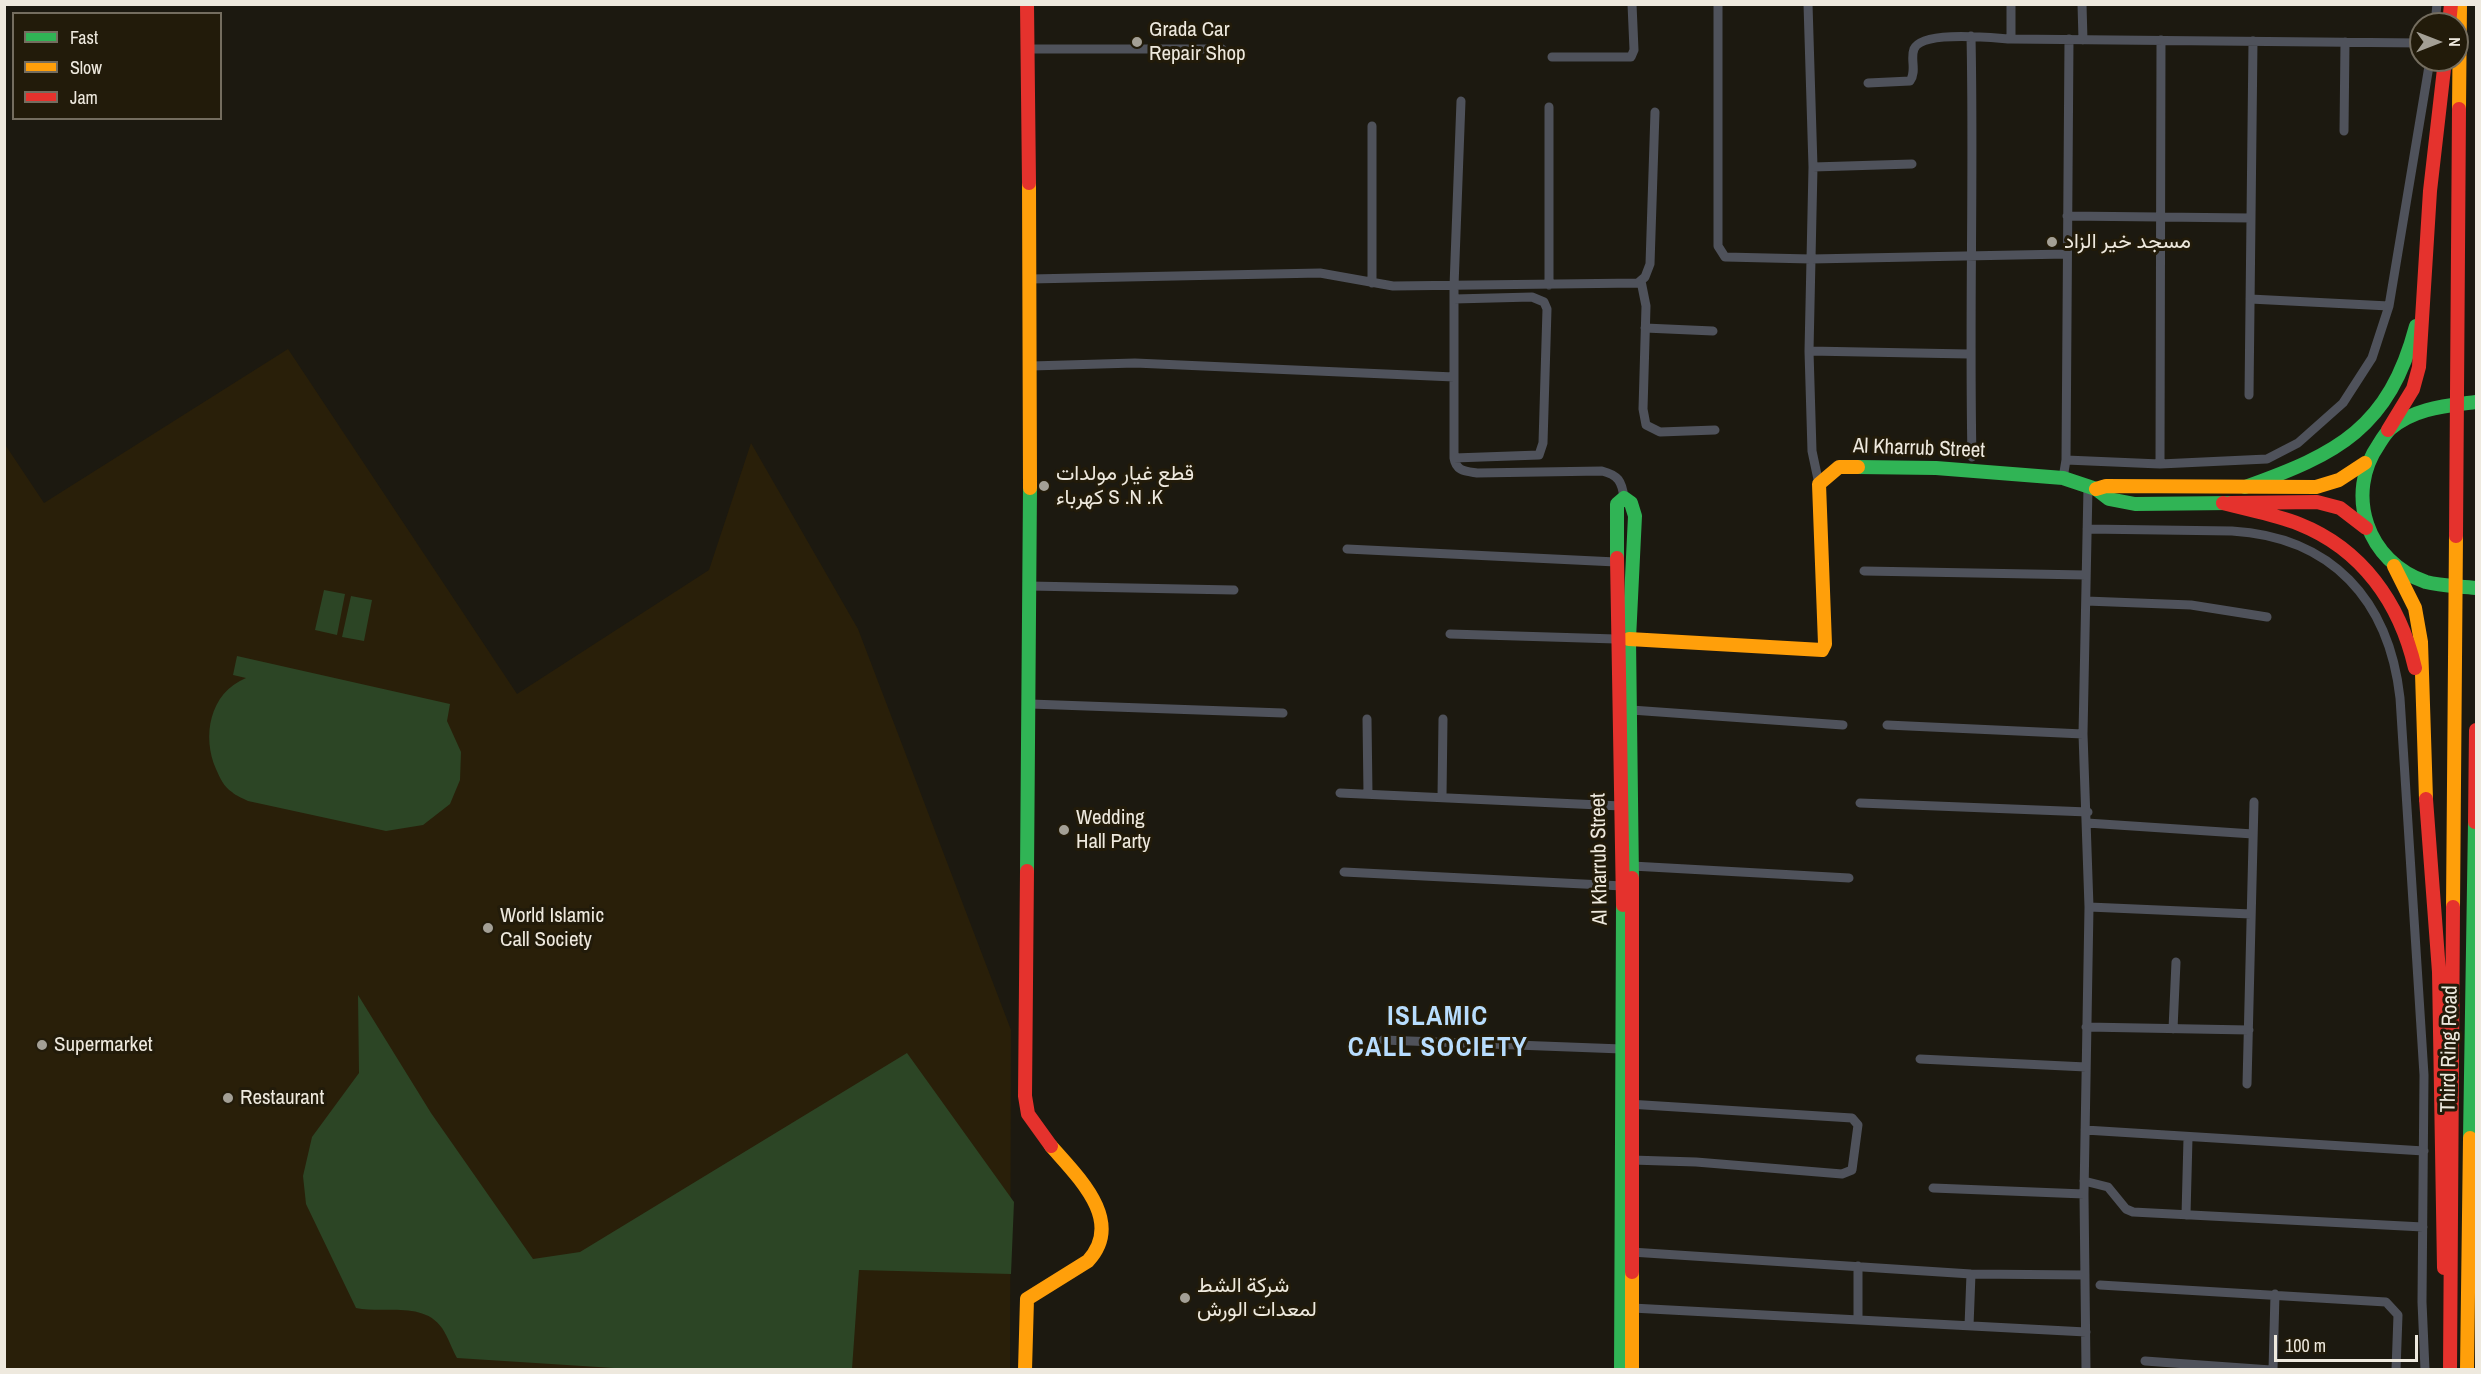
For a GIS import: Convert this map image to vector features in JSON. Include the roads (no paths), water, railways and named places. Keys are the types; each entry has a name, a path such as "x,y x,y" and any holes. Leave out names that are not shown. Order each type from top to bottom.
{"main road":[{"path":"1025,1370 1027,1299 1093,1256 1103,1237 1101,1216 1096,1205 1027,1113 1025,1078 1030,704 1031,366 1027,4"},
{"path":"2450,1370 2460,4"},
{"path":"2444,72 2430,191 2419,367 2413,389 2388,429 2375,444 2366,463 2360,495 2366,528 2378,549 2394,566 2411,599 2420,629 2428,834 2438,948 2442,1228 2450,1370"},
{"path":"2245,487 2336,449 2348,441 2371,416 2397,379 2409,352 2417,323 2421,283 2427,258"},
{"path":"2388,429 2425,408 2449,403 2476,402"},
{"name":"Al Kharrub Street","path":"2092,488 2106,486 2325,485 2339,480 2366,463"},
{"name":"Al Kharrub Street","path":"1819,484 1839,467 1876,466 2063,478 2092,488 2109,499 2125,503 2326,503 2340,508 2366,528"},
{"path":"1622,639 1822,650 1825,644 1819,484"},
{"name":"Al Kharrub Street","path":"1621,1370 1627,1104 1632,866 1630,710 1622,639 1616,562 1616,511 1617,504 1624,498 1631,503 1635,516 1622,639 1621,806 1622,1049 1627,1104 1631,1160 1632,1370"},
{"path":"2223,502 2313,530 2351,555 2373,576 2394,608 2409,643 2423,722"},
{"path":"2394,566 2422,580 2439,585 2476,588"},
{"name":"Third Ring Road","path":"2467,1370 2476,730"},
{"path":"2468,1296 2476,1145"}],"street":[{"path":"1552,57 1630,57 1634,50 1632,4"},
{"path":"1718,4 1720,251 1729,259 2067,254"},
{"path":"1808,4 1813,166 1809,351 1812,450 1819,484"},
{"path":"2011,4 2011,39"},
{"path":"2082,4 2083,40"},
{"path":"1971,36 1972,457"},
{"path":"1868,83 1910,81 1914,75 1914,50 1924,40 1971,36 2011,39 2409,43"},
{"path":"2063,478 2066,460 2069,39"},
{"path":"2160,464 2161,40"},
{"path":"2249,395 2253,41"},
{"path":"2344,131 2345,42"},
{"path":"1027,49 1222,49"},
{"path":"2066,460 2160,464 2267,459 2298,442 2343,403 2364,373 2379,343 2389,306 2428,72"},
{"path":"1461,101 1454,286 1455,465 1462,471 1477,473 1602,471 1615,474 1621,481 1624,498"},
{"path":"1549,107 1549,285"},
{"path":"1030,279 1320,273 1393,286 1635,284 1641,281 1650,264 1655,112"},
{"path":"1372,126 1372,283"},
{"path":"1813,166 1912,164"},
{"path":"2067,216 2251,218"},
{"path":"1641,281 1646,306 1643,410 1646,424 1660,432 1715,430"},
{"path":"1454,299 1532,297 1544,302 1547,309 1542,451 1529,456 1454,458"},
{"path":"2250,299 2389,306"},
{"path":"1646,328 1713,331"},
{"path":"1809,351 1970,354"},
{"path":"1031,366 1146,363 1454,378"},
{"path":"2086,1370 2084,1181 2089,907 2088,812 2083,734 2087,529 2092,488"},
{"path":"2087,529 2252,532 2287,540 2319,557 2347,578 2381,624 2395,658 2400,698 2422,1039 2425,1370"},
{"path":"1347,549 1616,562"},
{"path":"1864,571 2086,575"},
{"path":"1029,586 1234,590"},
{"path":"2086,601 2191,605 2267,617"},
{"path":"1450,634 1622,639"},
{"path":"1030,704 1283,712"},
{"path":"1630,710 1843,725"},
{"path":"1367,719 1368,794"},
{"path":"1442,797 1443,719"},
{"path":"1887,725 2083,734"},
{"path":"1340,793 1621,806"},
{"path":"2247,1084 2254,802"},
{"path":"1860,803 2088,812"},
{"path":"2087,823 2253,834"},
{"path":"1632,866 1849,878"},
{"path":"1344,872 1623,886"},
{"path":"2089,907 2251,914"},
{"path":"2173,1029 2176,962"},
{"path":"2086,1027 2248,1030"},
{"path":"1383,1040 1622,1049"},
{"path":"1920,1059 2086,1067"},
{"path":"1627,1104 1852,1118 1858,1125 1852,1170 1842,1174 1696,1162 1631,1160"},
{"path":"2085,1130 2424,1151"},
{"path":"2186,1215 2188,1138"},
{"path":"2084,1181 2108,1187 2130,1211 2423,1227"},
{"path":"1933,1188 2084,1194"},
{"path":"1632,1252 1971,1274 2085,1275"},
{"path":"1858,1266 1858,1320"},
{"path":"1969,1326 1971,1274"},
{"path":"2100,1285 2382,1301 2390,1304 2399,1320 2396,1370"},
{"path":"2145,1361 2272,1370 2275,1294"},
{"path":"1632,1308 2086,1332"}],"place":[{"name":"Grada Car Repair Shop","path":"1137,42"},
{"name":"مسجد خير الزاد","path":"2052,242"},
{"name":"قطع غيار مولدات كهرباء S .N .K","path":"1044,486"},
{"name":"Wedding Hall Party","path":"1064,830"},
{"name":"World Islamic Call Society","path":"488,928"},
{"name":"Supermarket","path":"42,1045"},
{"name":"Restaurant","path":"228,1098"},
{"name":"شركة الشط لمعدات الورش","path":"1185,1298"}],"district":[{"name":"ISLAMIC CALL SOCIETY","path":"1438,1034"}]}
